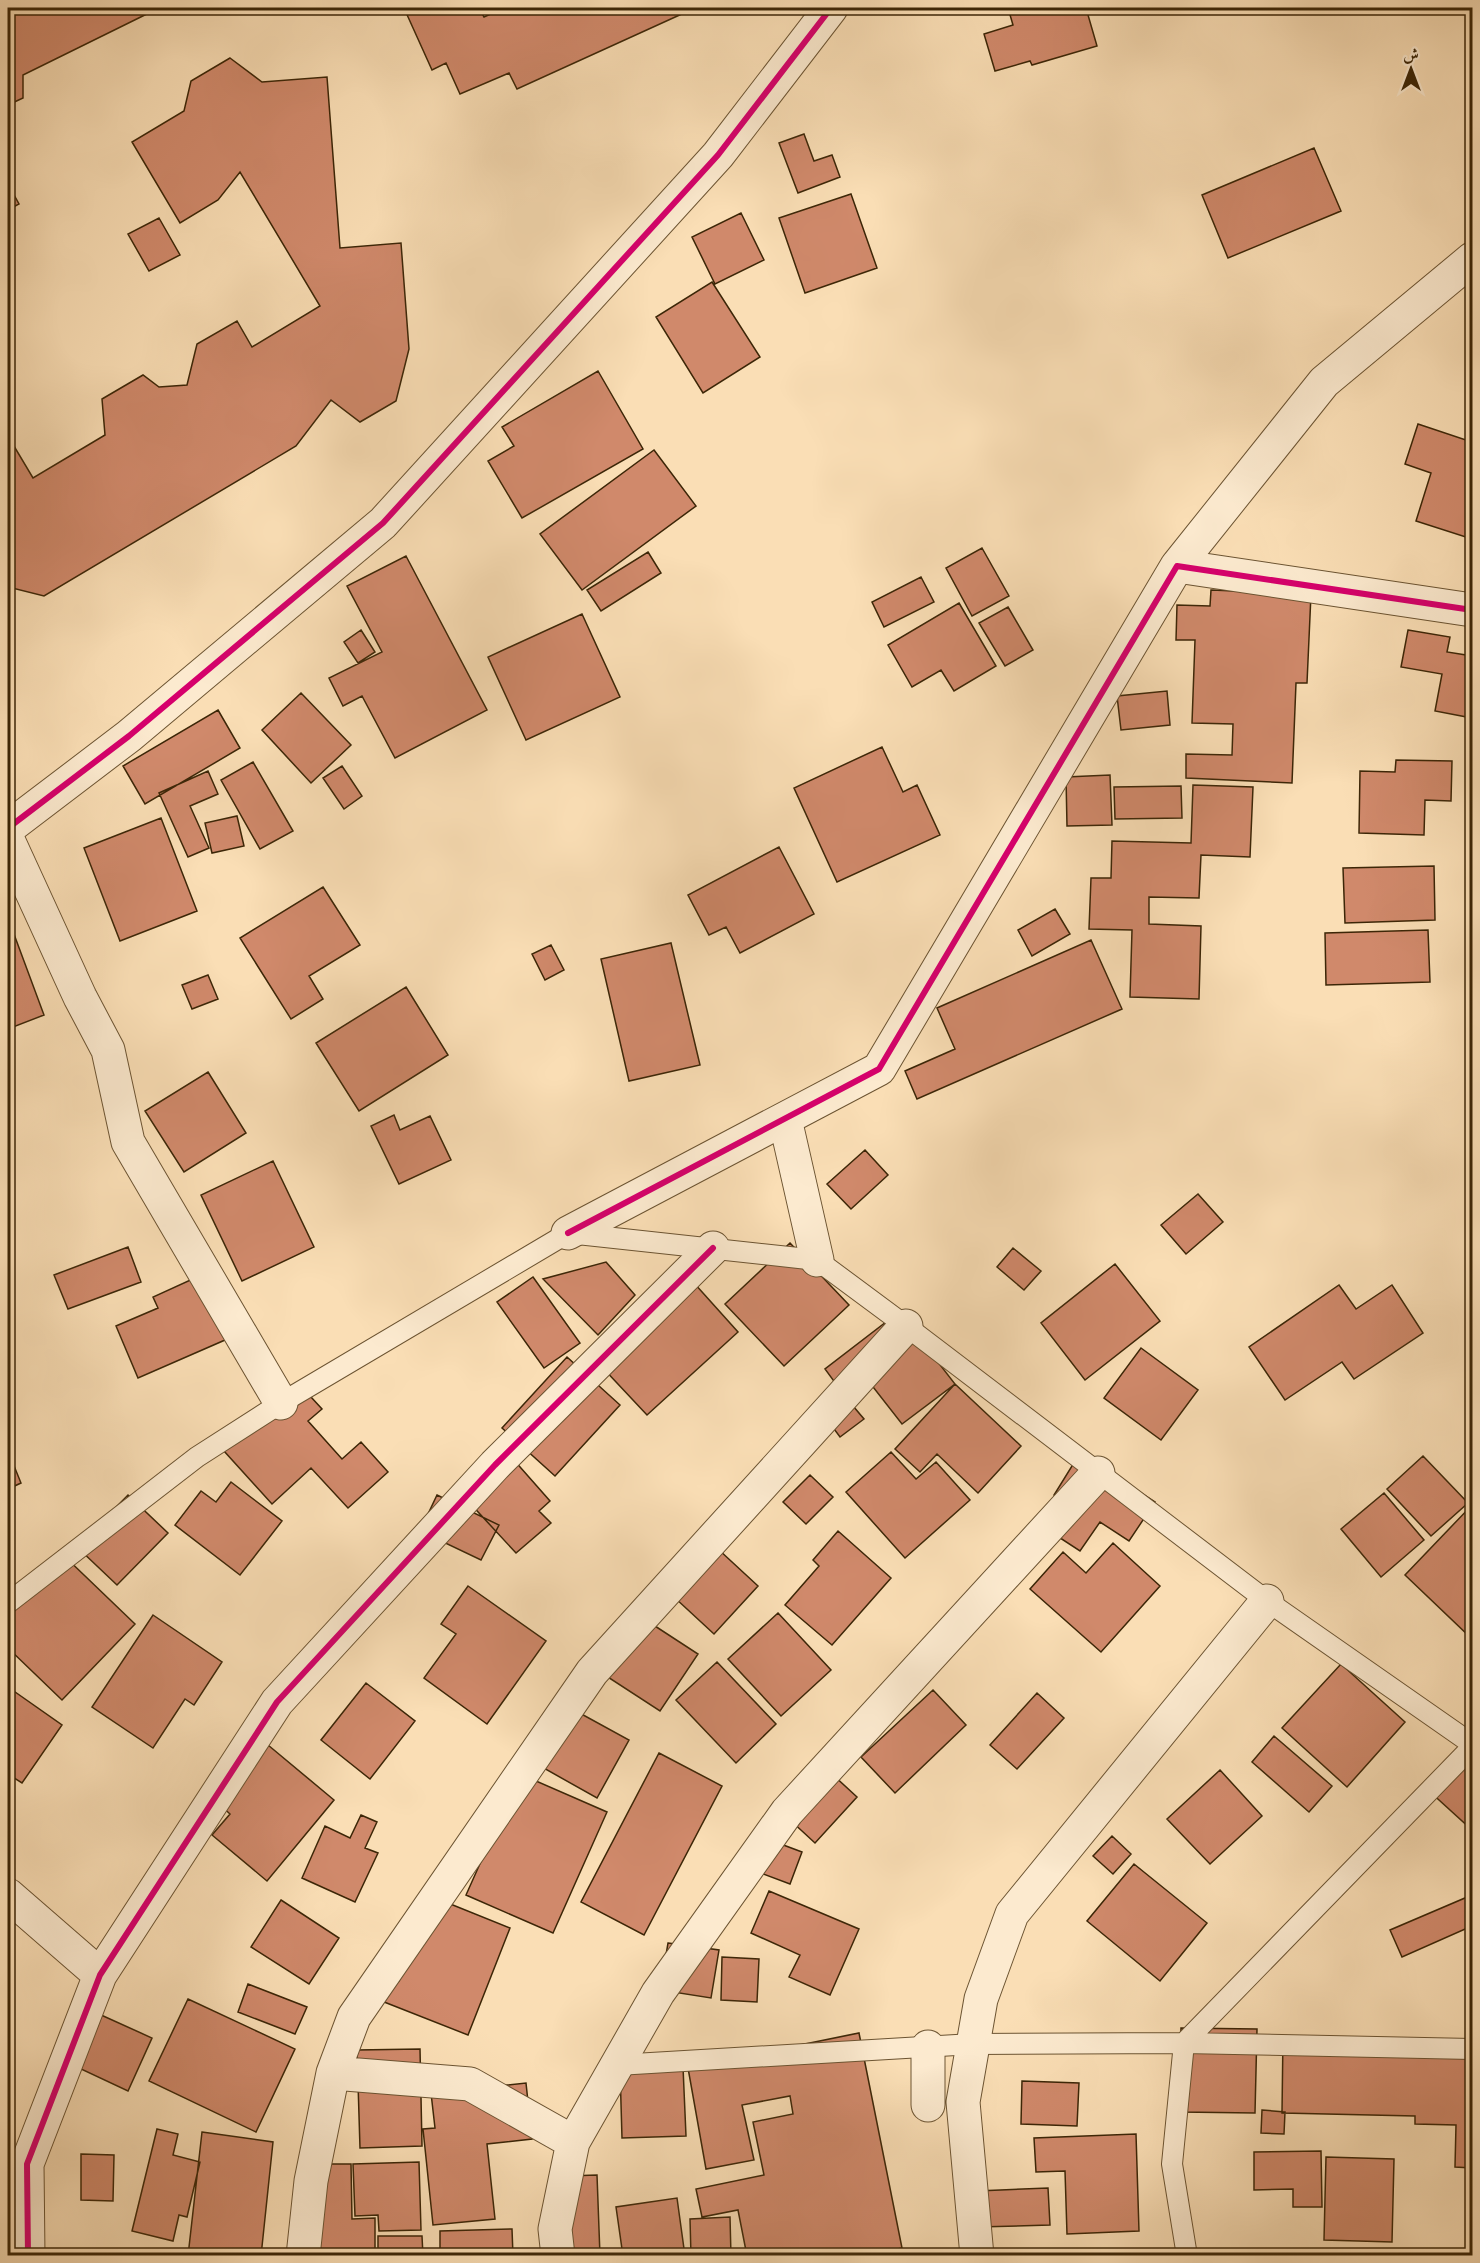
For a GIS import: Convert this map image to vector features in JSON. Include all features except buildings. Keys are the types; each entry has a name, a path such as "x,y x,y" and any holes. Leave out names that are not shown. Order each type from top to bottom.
{"street":[{"path":"8,828 129,736 383,523 718,155 831,8"},
{"path":"568,1233 879,1069 1177,566 1324,382 1473,259"},
{"path":"1177,566 1473,610"},
{"path":"8,840 80,997 108,1050 128,1142 281,1403"},
{"path":"785,1119 817,1260"},
{"path":"28,2256 27,2164 100,1975 277,1702 495,1465 713,1248"},
{"path":"303,2256 311,2181 333,2073 354,2017 591,1672 906,1326"},
{"path":"558,2256 555,2229 573,2142 658,1993 787,1812 1098,1473"},
{"path":"977,2256 963,2102 981,1999 1012,1914 1267,1601"},
{"path":"8,1895 100,1975"},
{"path":"928,2047 928,2105"},
{"path":"333,2073 470,2084 573,2142"}],"lane":[{"path":"8,1603 197,1457 281,1403 568,1233 817,1260 1267,1601 1473,1746 1184,2043 1172,2164 1187,2256"},
{"path":"617,2065 973,2044 1184,2043 1473,2049"}],"cycle path":[{"path":"8,828 129,736 383,523 718,155 831,8"},
{"path":"568,1233 879,1069 1177,566 1472,610"},
{"path":"28,2256 27,2164 100,1975 277,1702 495,1465 713,1248"}]}
